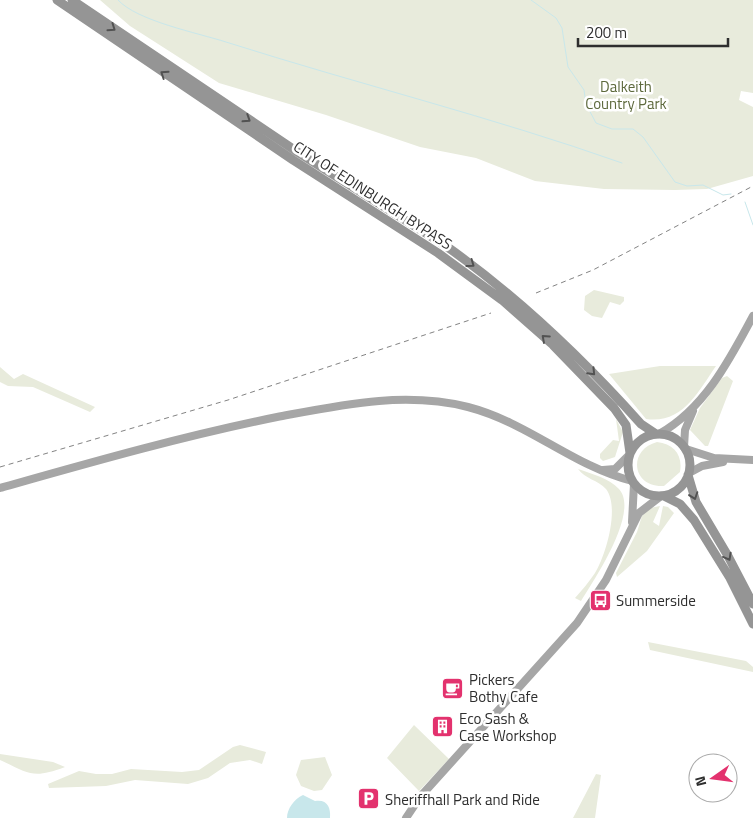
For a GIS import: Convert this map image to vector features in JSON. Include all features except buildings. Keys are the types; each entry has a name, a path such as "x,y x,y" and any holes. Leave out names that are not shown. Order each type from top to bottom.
{"highway":[{"name":"CITY OF EDINBURGH BYPASS","path":"56,0 293,160 438,252 494,294 553,345 614,408 626,425 629,454"},
{"name":"CITY OF EDINBURGH BYPASS","path":"72,0 207,93 481,272 558,338 641,424 657,434"},
{"path":"753,604 728,556 698,506 689,474 689,459 685,448 674,438 657,434 643,438 629,454 628,470 633,483 648,494 663,496 680,504 694,520 730,578 753,624"},
{"path":"663,496 679,488 689,474"}],"main road":[{"path":"657,434 675,424 693,409 723,368 753,316"},
{"path":"0,488 212,430 340,405 394,399 450,403 490,415 536,435 596,470 633,483 632,527"},
{"path":"693,409 685,430 685,448 705,456 730,460 753,460"},
{"path":"596,470 615,469 629,454"},
{"path":"689,474 702,466 730,460"},
{"path":"406,818 420,797 577,624 606,580 642,509 663,496"}],"green space":[{"name":"Dalkeith Country Park","path":"100,0 753,0 753,93 741,91 739,100 753,107 753,176 707,189 675,190 604,189 535,181 476,158 420,147 326,115 219,83 130,26"},
{"path":"594,290 624,297 624,301 620,305 610,302 602,318 592,316 584,310 585,296"},
{"path":"660,366 716,366 696,396 680,411 659,419 646,419 609,374"},
{"path":"0,367 14,379 23,374 95,407 90,412 33,387 8,386 0,382"},
{"path":"727,376 733,381 708,446 705,446 690,430 700,408 722,378"},
{"path":"616,419 623,432 615,457 603,461 600,458 600,454 613,440 619,441"},
{"path":"657,442 668,445 676,451 681,466 680,472 664,486 653,485 645,481 637,468 641,453 647,446"},
{"path":"578,469 615,485 624,500 624,513 613,546 581,601 575,598 588,583 599,565 610,531 612,507 606,489"},
{"path":"660,506 653,522 659,526 663,506 668,507 674,513 647,551 617,577 616,573 637,532 642,516 650,508"},
{"path":"648,642 746,661 753,667 753,672 650,650"},
{"path":"414,725 449,759 419,791 387,758"},
{"path":"240,745 266,752 262,764 250,760 230,763 208,778 188,784 135,780 106,786 49,788 48,784 79,771 112,774 131,769 182,772 199,770 233,747"},
{"path":"0,754 53,762 65,767 38,774 25,772 0,760"},
{"path":"325,757 332,775 322,790 314,791 301,786 296,775 301,760"},
{"path":"596,774 601,775 595,818 573,818"}],"water":[{"path":"303,795 315,801 323,801 329,807 330,818 287,818 288,811 292,805"}],"waterway":[{"path":"118,0 139,14 169,26 474,116 622,163"},
{"path":"531,0 556,18 562,28 568,67 584,90 586,104 596,123 612,129 633,129 643,137 675,182 687,186 703,185 723,195 731,194"},
{"path":"745,202 753,225"}],"railway":[{"path":"536,293 593,270 753,186"},
{"path":"0,467 228,400 491,313"}],"place":[{"name":"Summerside","path":"600,600"},
{"name":"Pickers Bothy Cafe","path":"453,688"},
{"name":"Eco Sash & Case Workshop","path":"443,727"},
{"name":"Sheriffhall Park and Ride","path":"369,799"}]}
